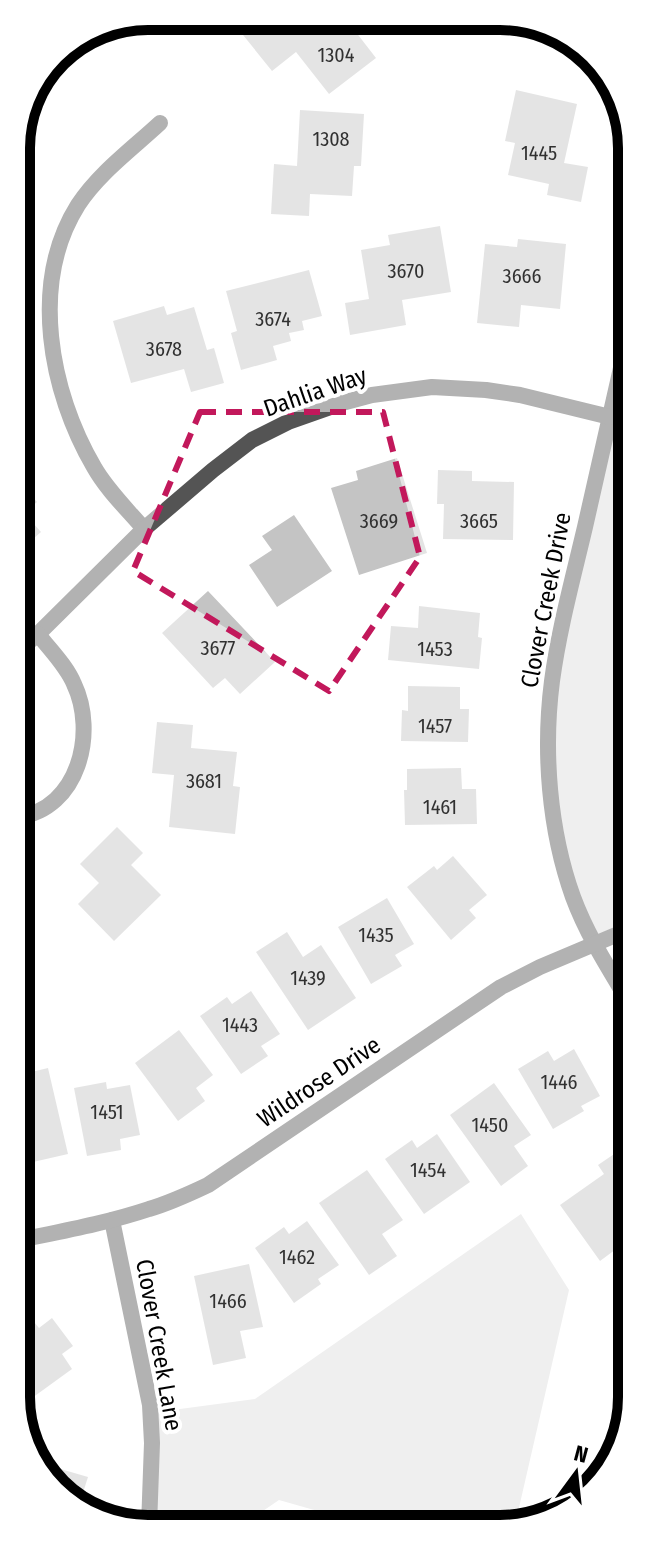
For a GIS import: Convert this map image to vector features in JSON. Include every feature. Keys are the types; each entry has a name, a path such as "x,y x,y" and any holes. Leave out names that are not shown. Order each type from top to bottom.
{"street":[{"path":"144,529 95,469 73,424 54,355 49,310 55,264 72,215 95,184 160,123"},
{"name":"Clover Creek Drive","path":"618,381 557,652 549,724 551,794 573,896 595,945 618,984"},
{"name":"Dahlia Way","path":"30,641 144,529 227,458 252,440 288,422 372,395 432,387 520,395 610,417"},
{"path":"30,813 41,810 62,795 74,776 83,738 82,712 74,683 38,634"},
{"name":"Wildrose Drive","path":"30,1238 112,1220 176,1200 208,1185 501,987 618,934"},
{"name":"Clover Creek Lane","path":"112,1220 150,1405 149,1515"}],"highlighted area":[{"path":"200,412 383,412 420,557 329,691 133,571"}],"shaded area":[{"path":"618,385 618,934 595,945 564,865 550,710"},
{"path":"521,1214 569,1290 518,1514 332,1515 279,1500 257,1515 149,1515 150,1413 255,1399"}],"building":[{"path":"239,30 354,30 376,58 329,94 296,52 272,71"},
{"path":"516,90 577,104 564,163 588,167 581,202 547,195 549,184 508,175 515,143 505,141"},
{"path":"39,104 41,105 31,142 34,117"},
{"path":"300,110 364,114 361,166 354,166 352,196 310,194 309,216 271,214 274,164 297,166"},
{"path":"440,226 451,292 402,300 406,325 350,335 345,303 369,299 361,250 390,245 388,235"},
{"path":"518,239 566,244 560,309 521,305 519,327 477,323 485,244 517,247"},
{"path":"309,270 322,316 302,321 304,330 289,333 291,341 273,346 277,360 241,370 231,333 237,331 226,291"},
{"path":"164,306 167,315 194,307 207,350 214,348 224,383 191,392 184,369 131,383 113,321"},
{"path":"397,458 427,553 359,575 331,488 358,480 356,471"},
{"path":"438,470 472,471 472,481 514,482 513,540 443,539 444,504 437,504"},
{"path":"30,494 37,502 30,508"},
{"path":"294,515 332,571 277,607 249,565 272,550 262,536"},
{"path":"30,520 41,532 30,542"},
{"path":"208,591 275,662 240,694 225,678 213,688 162,633"},
{"path":"419,606 480,613 478,637 482,638 479,669 388,660 391,626 418,628"},
{"path":"408,686 460,687 460,709 469,709 468,742 401,741 402,710 408,711"},
{"path":"157,722 193,725 191,748 237,752 233,786 240,787 235,834 169,827 174,775 152,773"},
{"path":"461,768 462,789 476,789 477,824 405,825 407,769"},
{"path":"117,827 143,853 131,865 161,895 114,941 78,904 99,883 80,864"},
{"path":"453,856 487,895 469,910 476,918 451,940 407,887 434,866 437,870"},
{"path":"387,898 414,944 395,955 402,966 371,984 338,927"},
{"path":"287,932 303,957 321,945 356,998 308,1030 256,952"},
{"path":"251,991 280,1034 261,1046 268,1056 241,1074 200,1016 227,997 232,1004"},
{"path":"179,1030 213,1075 196,1088 205,1101 178,1121 135,1063"},
{"path":"574,1049 600,1096 581,1106 584,1111 553,1129 518,1069 548,1051 554,1061"},
{"path":"48,1068 68,1154 30,1163 30,1072"},
{"path":"106,1082 107,1089 130,1085 140,1135 120,1139 121,1150 87,1156 74,1088"},
{"path":"494,1083 531,1135 514,1146 528,1166 501,1186 450,1115"},
{"path":"437,1134 470,1182 424,1214 385,1159 412,1140 417,1148"},
{"path":"618,1151 618,1248 600,1261 560,1205 604,1174 598,1165"},
{"path":"367,1170 403,1220 382,1234 397,1256 369,1275 319,1203"},
{"path":"307,1221 339,1265 318,1279 321,1284 294,1303 255,1248 284,1227 289,1234"},
{"path":"249,1264 263,1327 240,1331 246,1358 213,1365 194,1276"},
{"path":"52,1318 73,1346 62,1354 72,1369 32,1398 30,1325 34,1322 39,1328"},
{"path":"53,1467 88,1477 82,1495"}]}
